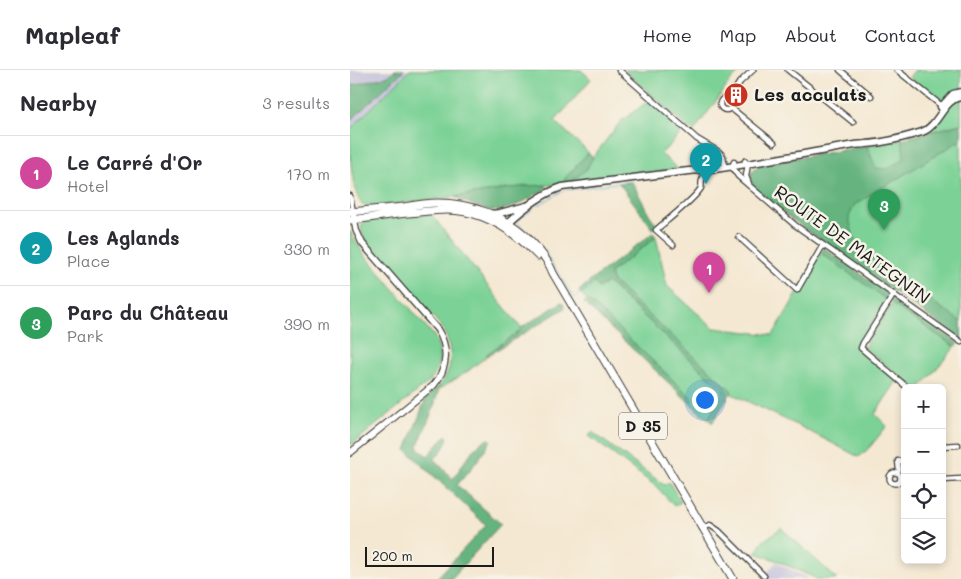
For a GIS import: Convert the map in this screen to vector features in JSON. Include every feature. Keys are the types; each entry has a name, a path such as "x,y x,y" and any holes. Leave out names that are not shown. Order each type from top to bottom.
{"main road":[{"path":"943,107 953,94 961,92"},
{"path":"507,211 502,214 503,222 548,193 562,187 715,169 747,162 786,158 865,142 922,127 953,99 961,97"},
{"name":"D 35","path":"352,216 436,203 461,205 490,214 524,235 550,266 732,579"},
{"path":"490,214 527,206"},
{"name":"D 35","path":"352,216 449,210 468,212 503,222"}],"street":[{"name":"ROUTE DE MATEGNIN","path":"619,70 697,139 720,152 738,176 784,216 961,342"},
{"path":"731,108 730,99 740,82 753,70"},
{"path":"788,70 852,122"},
{"path":"840,70 871,96"},
{"path":"897,70 943,107"},
{"path":"730,99 723,99 720,105 725,110 731,108"},
{"path":"731,108 774,143"},
{"name":"ROUTE DE MATEGNIN","path":"747,162 746,178 752,187"},
{"path":"673,245 656,230 698,192 707,169"},
{"path":"697,170 703,179"},
{"path":"350,196 352,216 362,243 437,329 443,340 446,356 442,373 434,385 350,453"},
{"path":"739,237 797,290 823,245"},
{"path":"894,294 861,348 903,384"},
{"path":"946,446 958,445"},
{"path":"898,482 900,478 897,473 899,470 898,461 901,461"},
{"path":"897,473 892,473 889,478 890,481 893,483 901,482"},
{"path":"946,480 961,478"},
{"path":"702,528 710,526 719,531 764,576"}],"shaded area":[{"path":"350,70 410,70 350,129"},
{"path":"776,562 809,579 762,579"}],"green space":[{"path":"396,70 404,70 350,121 350,86 388,76"},
{"path":"410,70 581,70 591,79 555,121 593,157 621,121 650,100 683,131 661,154 678,169 551,185 526,186 455,197 368,207 367,205 362,205 353,179 350,129"},
{"path":"624,70 742,70 732,79 694,131 688,128"},
{"path":"915,70 961,70 961,90 943,101 939,101 909,77"},
{"path":"961,99 961,124 929,132 954,101"},
{"path":"961,124 961,140 854,205 849,217 854,239 860,249 961,322 961,339 789,217 754,187 750,178 752,171 758,165 867,146 876,168 886,169 904,159 902,139"},
{"path":"961,127 961,339 789,217 754,187 750,178 752,171 758,165"},
{"path":"588,153 593,157 587,169 570,183 562,184 566,177"},
{"path":"632,182 657,226 653,229 619,183"},
{"path":"546,185 546,189 518,204 496,211 475,206 455,197 526,186"},
{"path":"431,214 521,328 520,331 487,354 468,371 438,390 450,364 450,351 445,333 442,327 370,245 363,235 361,228 365,221"},
{"path":"350,231 363,253 434,336 437,342 439,359 434,376 430,381 350,446"},
{"path":"653,233 656,237 610,273 612,281 732,391 712,423 708,419 724,391 608,282 598,288 595,282 581,294 579,291"},
{"path":"656,237 667,286 714,328 773,335 821,253 887,300 859,344 860,350 897,381 875,414 887,426 869,448 859,457 730,393 731,391 612,281 610,273"},
{"path":"824,248 958,343 955,347 856,278 821,253"},
{"path":"596,282 599,288 607,282 725,391 708,419 690,403 693,399 581,294"},
{"path":"587,299 693,399 690,403 584,303"},
{"path":"562,302 565,308 487,356 487,354 520,331 521,328"},
{"path":"892,304 955,347 923,384 909,384 865,348 865,345"},
{"path":"440,385 433,410 418,445 419,449 428,456 446,435 448,438 444,447 434,459 453,479 473,450 483,442 491,440 471,469 457,485 501,524 451,579 436,579 486,525 406,450 426,398"},
{"path":"592,432 664,485 669,482 681,502 674,506 657,487 589,436"},
{"path":"781,528 837,579 817,579 756,553 762,542"}],"waterway":[{"path":"537,206 566,190 630,181"},
{"path":"533,209 518,220 518,223 537,243"},
{"path":"543,250 574,298 592,284"}],"place":[{"name":"Les acculats","path":"736,95"},
{"name":"Les Aglands","path":"706,184"},
{"name":"Parc du Château","path":"884,230"},
{"name":"Le Carré d'Or","path":"709,293"}]}
